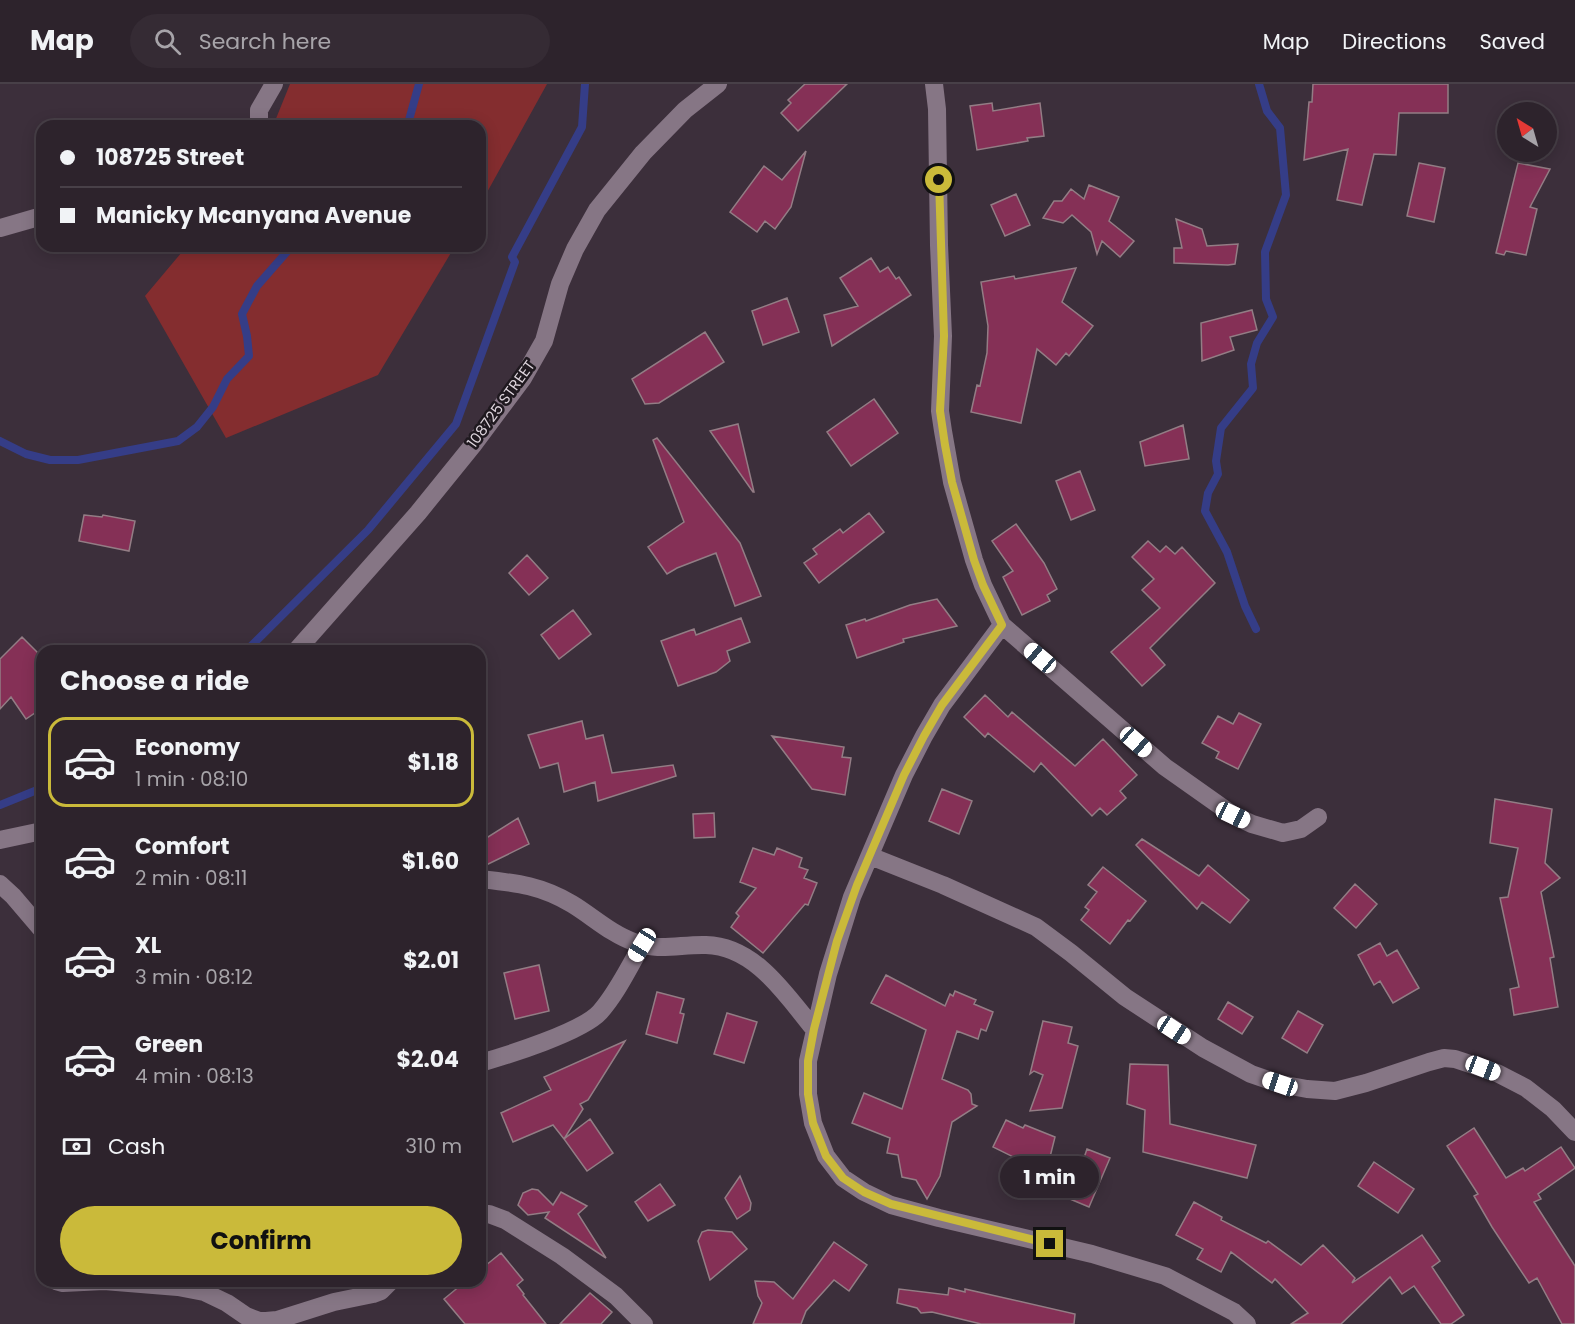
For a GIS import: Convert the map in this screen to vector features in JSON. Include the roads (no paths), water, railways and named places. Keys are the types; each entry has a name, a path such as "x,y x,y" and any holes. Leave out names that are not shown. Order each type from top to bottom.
{"street":[{"path":"259,120 259,110 274,84"},
{"name":"108725 STREET","path":"301,645 418,513 523,378 544,341 560,284 575,249 597,210 660,136 685,110 718,84"},
{"path":"934,84 937,109 939,245 944,336 940,411 952,482 974,560 1002,625 1165,767 1233,815 1252,824 1283,833 1301,829 1318,817"},
{"path":"0,228 36,218"},
{"path":"1002,625 942,705 924,736 904,775 843,922 814,1029 808,1061 813,1123 826,1156 843,1178 864,1192 891,1204 939,1218 1092,1254 1166,1276 1234,1312 1247,1324"},
{"path":"0,840 36,832"},
{"path":"870,856 944,885 1036,927 1133,1003 1203,1048 1251,1074 1280,1084 1307,1089 1335,1090 1366,1083 1444,1058 1455,1059 1497,1073 1526,1088 1554,1108 1575,1132"},
{"path":"486,880 533,885 547,891 572,904 631,942 659,948 723,946 740,954 774,979 814,1029"},
{"path":"0,884 36,923"},
{"path":"486,1061 535,1045 586,1023 609,1001 642,945"},
{"path":"486,1214 505,1220 562,1256 616,1296 644,1324"},
{"path":"178,1287 204,1292 258,1322 266,1322 334,1302 373,1294 385,1287"}],"waterway":[{"path":"409,120 419,84"},
{"path":"252,645 368,530 456,424 515,262 512,257 582,127 585,84"},
{"path":"1256,629 1245,606 1227,552 1205,511 1208,493 1218,474 1216,461 1221,428 1253,388 1251,364 1257,343 1273,317 1266,299 1265,252 1286,195 1280,128 1267,111 1259,84"},
{"path":"0,441 26,454 50,460 78,460 178,441 197,427 213,407 227,379 249,356 242,314 257,286 287,252"},
{"path":"0,805 36,790"}]}
